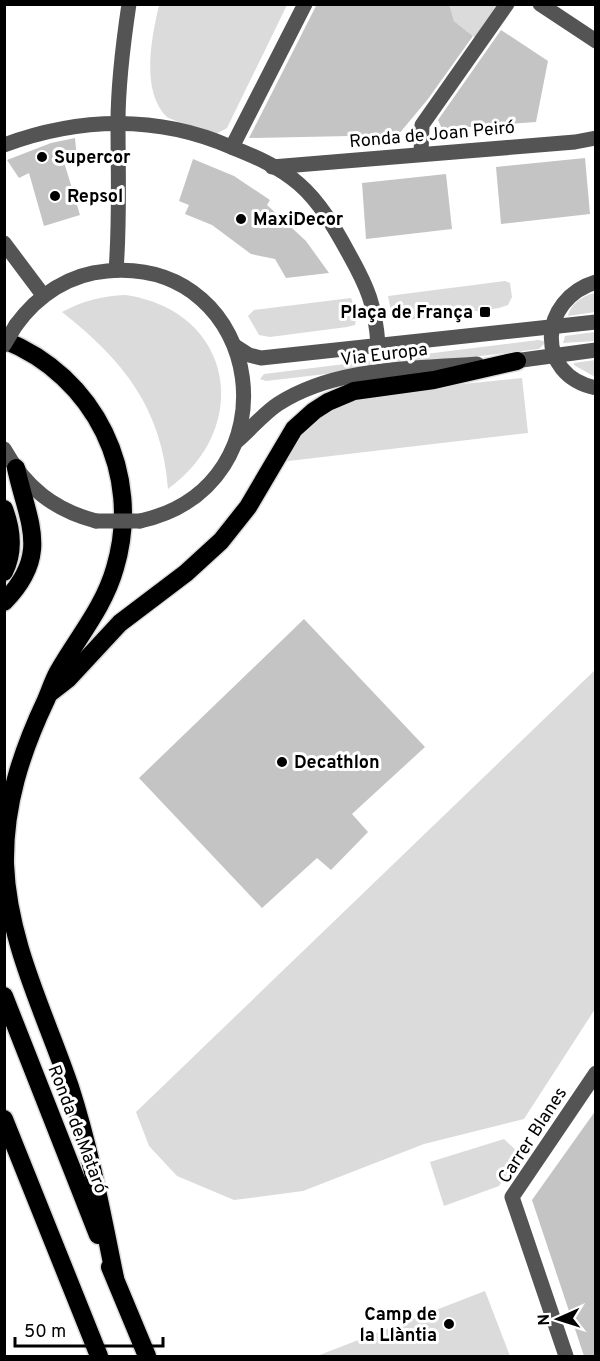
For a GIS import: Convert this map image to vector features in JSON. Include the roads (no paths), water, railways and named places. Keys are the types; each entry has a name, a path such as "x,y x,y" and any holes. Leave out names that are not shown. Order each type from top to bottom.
{"highway":[{"path":"4,343 36,354 74,387 89,405 112,447 122,486 124,509 120,544 110,585 94,615 56,674 25,748 12,793 5,843 9,905 25,965 70,1088 92,1169 115,1278 147,1356"},
{"path":"49,694 68,679 120,623 186,573 221,541 248,507 294,429 314,411 354,391 434,380 517,361"},
{"path":"4,602 23,579 33,548 31,520 11,464"},
{"path":"4,509 11,539 10,561 4,572"},
{"name":"Ronda de Mataró","path":"4,996 115,1278"},
{"path":"4,1119 99,1356"},
{"path":"4,1151 43,1219"}],"street":[{"path":"116,270 120,222 118,123 121,52 129,4"},
{"path":"232,147 305,4"},
{"path":"421,154 422,125 507,4"},
{"path":"540,4 596,41"},
{"path":"4,146 58,129 118,123 156,125 209,136 252,155 299,184 335,228 376,311 378,344"},
{"name":"Ronda de Joan Peiró","path":"272,167 575,142 596,138"},
{"path":"4,243 43,295"},
{"path":"4,343 15,325 43,295 79,277 116,270 149,274 194,295 218,318 235,346 245,394 245,410 237,441 215,479 194,499 168,513 140,521 111,523 82,517 55,505 32,488 11,464 4,448"},
{"path":"596,282 575,290 565,299 558,310 552,328 555,355 570,376 596,388"},
{"name":"Via Europa","path":"235,346 249,355 261,358 596,322"},
{"name":"Via Europa","path":"237,441 276,405 316,384 411,369 517,361 596,350"},
{"name":"Carrer Blanes","path":"566,1356 512,1197 596,1074"}],"place":[{"name":"Supercor","path":"42,157"},
{"name":"Repsol","path":"55,196"},
{"name":"MaxiDecor","path":"241,219"},
{"name":"Plaça de França","path":"485,312"},
{"name":"Decathlon","path":"282,762"},
{"name":"Camp de la Llàntia","path":"449,1324"}]}
